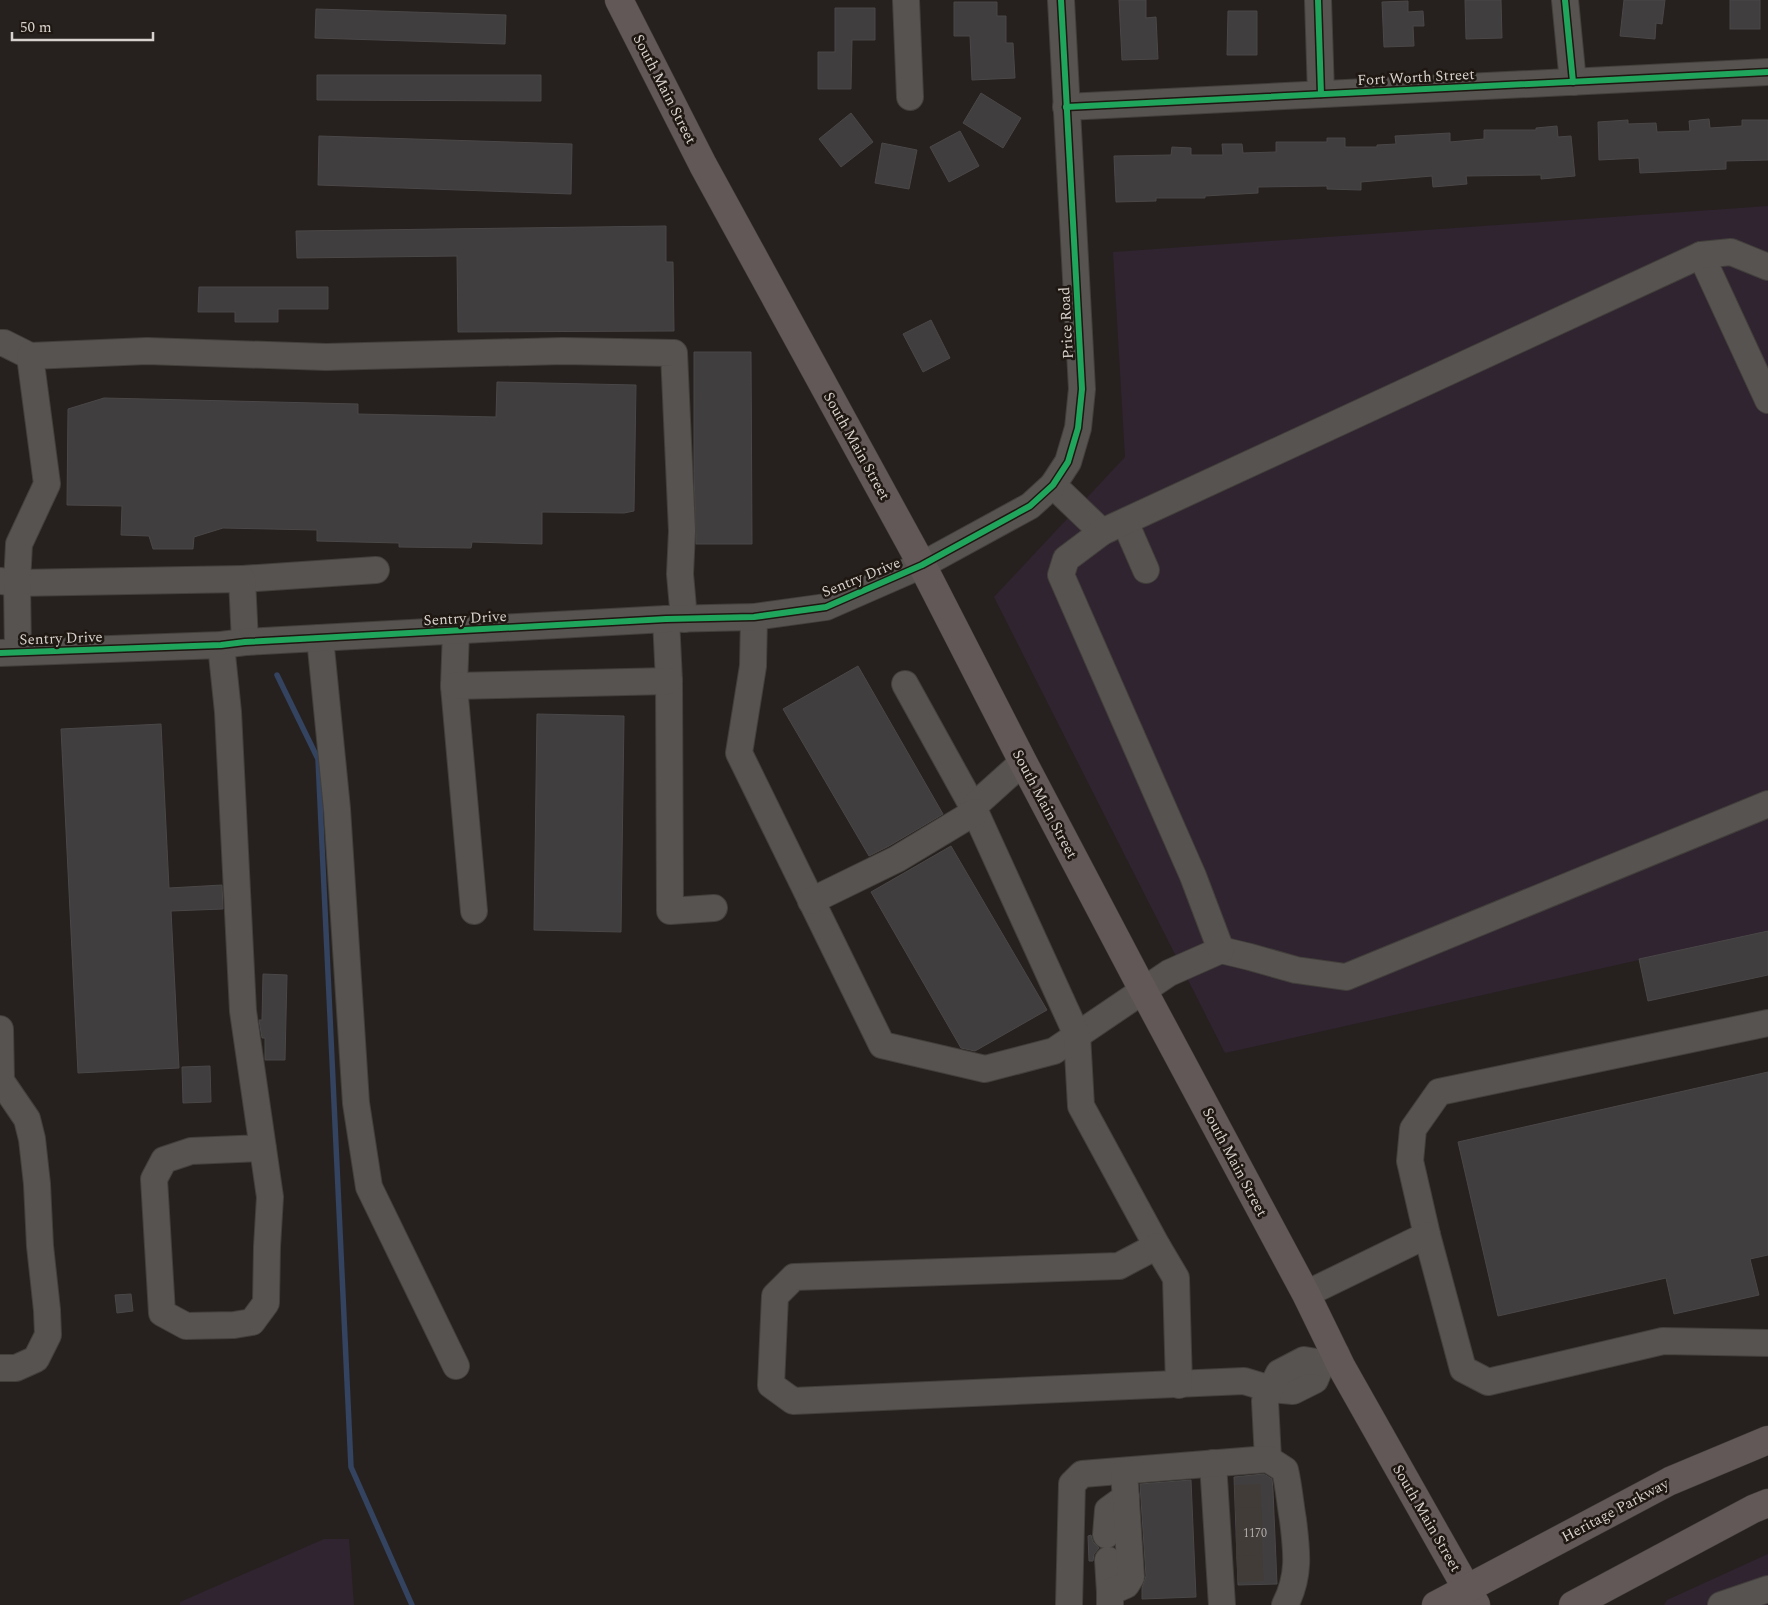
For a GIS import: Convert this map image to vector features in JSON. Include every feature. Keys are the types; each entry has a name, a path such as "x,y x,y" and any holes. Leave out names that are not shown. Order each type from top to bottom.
{"main road":[{"name":"South Main Street","path":"619,0 703,165 922,565 1143,990 1306,1294 1329,1358 1471,1597"},
{"name":"Heritage Parkway","path":"1436,1605 1471,1597 1670,1481 1768,1440"},
{"path":"1573,1605 1768,1503"}],"street":[{"path":"906,0 910,97"},
{"name":"Price Road","path":"922,565 1030,506 1053,485 1068,462 1078,428 1082,389 1061,0"},
{"path":"1318,0 1321,94"},
{"path":"1564,0 1573,82"},
{"name":"Fort Worth Street","path":"1066,107 1768,72"},
{"path":"1220,950 1194,876 1061,575 1066,559 1114,527 1196,487 1701,255 1730,252 1768,267"},
{"path":"1701,255 1768,400"},
{"path":"0,343 4,343 30,356 147,351 326,357 563,351 674,353 682,530 680,574 669,681 670,911 714,908"},
{"path":"9,652 8,582 19,544 47,484 30,356"},
{"path":"1053,485 1114,527 1146,570"},
{"name":"Sentry Drive","path":"9,652 233,644 675,619 754,617 826,607 922,565"},
{"path":"8,582 242,579 376,570"},
{"path":"242,579 233,644 228,712 243,1011 263,1148 270,1197 266,1303 252,1322 234,1325 186,1326 162,1313 159,1288 154,1179 164,1160 191,1151 263,1148"},
{"path":"754,617 753,666 739,752 882,1045 985,1069 1054,1050 1169,973 1220,950 1296,970 1346,977 1768,804"},
{"path":"456,631 454,686 474,911"},
{"path":"320,638 337,809 356,1103 369,1187 456,1366"},
{"path":"454,686 669,681"},
{"path":"905,684 974,809 1078,1035 1081,1106 1176,1278 1179,1384"},
{"path":"812,900 897,859 974,809 1023,762"},
{"path":"1768,1023 1439,1092 1413,1129 1410,1161 1462,1369 1488,1382 1663,1341 1768,1343"},
{"path":"0,1029 1,1081 27,1119 32,1139 48,1335 36,1359 16,1368 0,1368"},
{"path":"1306,1294 1427,1235"},
{"path":"1157,1246 1120,1266 794,1277 775,1296 771,1385 793,1401 1244,1381 1271,1389 1293,1391 1314,1380 1329,1358"},
{"path":"1268,1459 1265,1401 1271,1389"},
{"path":"1069,1605 1072,1484 1082,1474 1268,1459 1285,1470 1284,1531 1293,1589 1285,1605"},
{"path":"1213,1463 1227,1534 1222,1605"},
{"path":"1110,1598 1126,1585 1131,1577 1124,1471"},
{"path":"1110,1598 1107,1547 1108,1510 1126,1497"},
{"path":"1721,1605 1768,1589"}],"shaded area":[{"path":"1768,206 1768,931 1225,1053 994,597 1125,457 1113,252"},
{"path":"324,1539 349,1539 354,1605 180,1605 180,1602"},
{"path":"1768,1554 1768,1605 1664,1605 1667,1600"}],"building":[{"path":"1119,0 1146,0 1146,18 1156,17 1158,59 1122,60"},
{"path":"1465,0 1501,0 1502,38 1466,39"},
{"path":"1624,0 1665,0 1662,24 1656,23 1655,39 1620,36"},
{"path":"1730,0 1760,0 1760,29 1730,29"},
{"path":"1408,1 1408,12 1423,11 1424,26 1413,26 1414,46 1384,47 1382,2"},
{"path":"954,2 997,2 997,16 1006,16 1006,43 1013,43 1015,78 972,80 970,36 954,36"},
{"path":"835,8 875,8 875,40 852,40 851,89 818,89 818,52 835,52"},
{"path":"316,9 506,15 505,44 315,38"},
{"path":"1228,11 1257,11 1257,55 1227,55"},
{"path":"317,75 541,75 541,101 317,100"},
{"path":"981,93 1021,118 1003,148 963,123"},
{"path":"851,113 873,142 841,167 819,139"},
{"path":"1709,119 1710,128 1742,126 1742,120 1768,120 1768,160 1726,161 1726,169 1640,173 1639,158 1599,160 1598,122 1628,120 1628,124 1656,123 1657,132 1690,131 1689,121"},
{"path":"1557,126 1558,137 1571,136 1575,176 1541,179 1541,175 1466,176 1467,184 1433,187 1432,176 1361,182 1361,190 1327,189 1327,186 1258,187 1258,193 1205,196 1205,198 1156,198 1156,201 1116,202 1114,156 1171,155 1172,147 1191,148 1191,155 1223,155 1222,144 1242,144 1243,153 1276,152 1276,142 1327,142 1327,138 1345,138 1345,147 1377,147 1377,145 1396,144 1395,136 1450,133 1450,142 1484,139 1484,130 1536,130 1536,128"},
{"path":"960,131 979,166 949,182 930,147"},
{"path":"319,136 572,144 571,194 318,185"},
{"path":"882,143 917,150 909,189 875,183"},
{"path":"666,226 666,262 673,262 674,331 458,332 457,256 297,258 296,231"},
{"path":"199,287 328,287 328,309 278,309 278,322 235,322 235,312 198,312"},
{"path":"931,320 950,358 923,372 903,334"},
{"path":"694,352 751,352 752,544 696,544"},
{"path":"497,382 636,385 634,511 624,513 542,512 542,544 472,542 471,548 399,547 399,543 317,541 317,530 223,528 194,537 193,549 153,549 149,536 121,535 122,506 67,505 68,409 104,398 358,404 358,414 496,417"},
{"path":"858,666 943,814 869,856 783,709"},
{"path":"537,714 624,716 621,932 534,930"},
{"path":"161,724 169,888 222,885 223,909 171,911 179,1068 78,1073 61,729"},
{"path":"951,846 1047,1010 975,1051 961,1048 871,892"},
{"path":"1768,931 1768,975 1648,1001 1639,959"},
{"path":"263,974 287,975 285,1060 265,1060 265,1038 262,1038 259,1020 262,1020"},
{"path":"210,1066 211,1102 183,1103 182,1067"},
{"path":"1768,1072 1768,1255 1750,1259 1759,1295 1674,1314 1666,1278 1498,1316 1458,1142"},
{"path":"131,1294 133,1311 117,1313 115,1295"},
{"path":"1264,1474 1272,1479 1277,1584 1238,1585 1234,1477"},
{"path":"1191,1480 1196,1597 1142,1599 1142,1588 1146,1576 1140,1484"},
{"path":"1091,1535 1093,1542 1099,1548 1094,1554 1093,1561 1089,1561 1088,1536"}],"waterway":[{"path":"277,675 318,759 351,1467 412,1605"}],"tunnel":[{"path":"1235,1498 1274,1497"},
{"path":"1236,1521 1275,1520"},
{"path":"1236,1546 1275,1545"},
{"path":"1237,1569 1276,1567"}],"cycle path":[{"path":"0,653 221,645 245,642 666,619 754,617 826,607 922,565 1030,506 1053,485 1068,462 1078,428 1082,389 1061,0"},
{"path":"1318,0 1321,94"},
{"path":"1565,0 1573,82"},
{"path":"1066,107 1768,72"}]}
